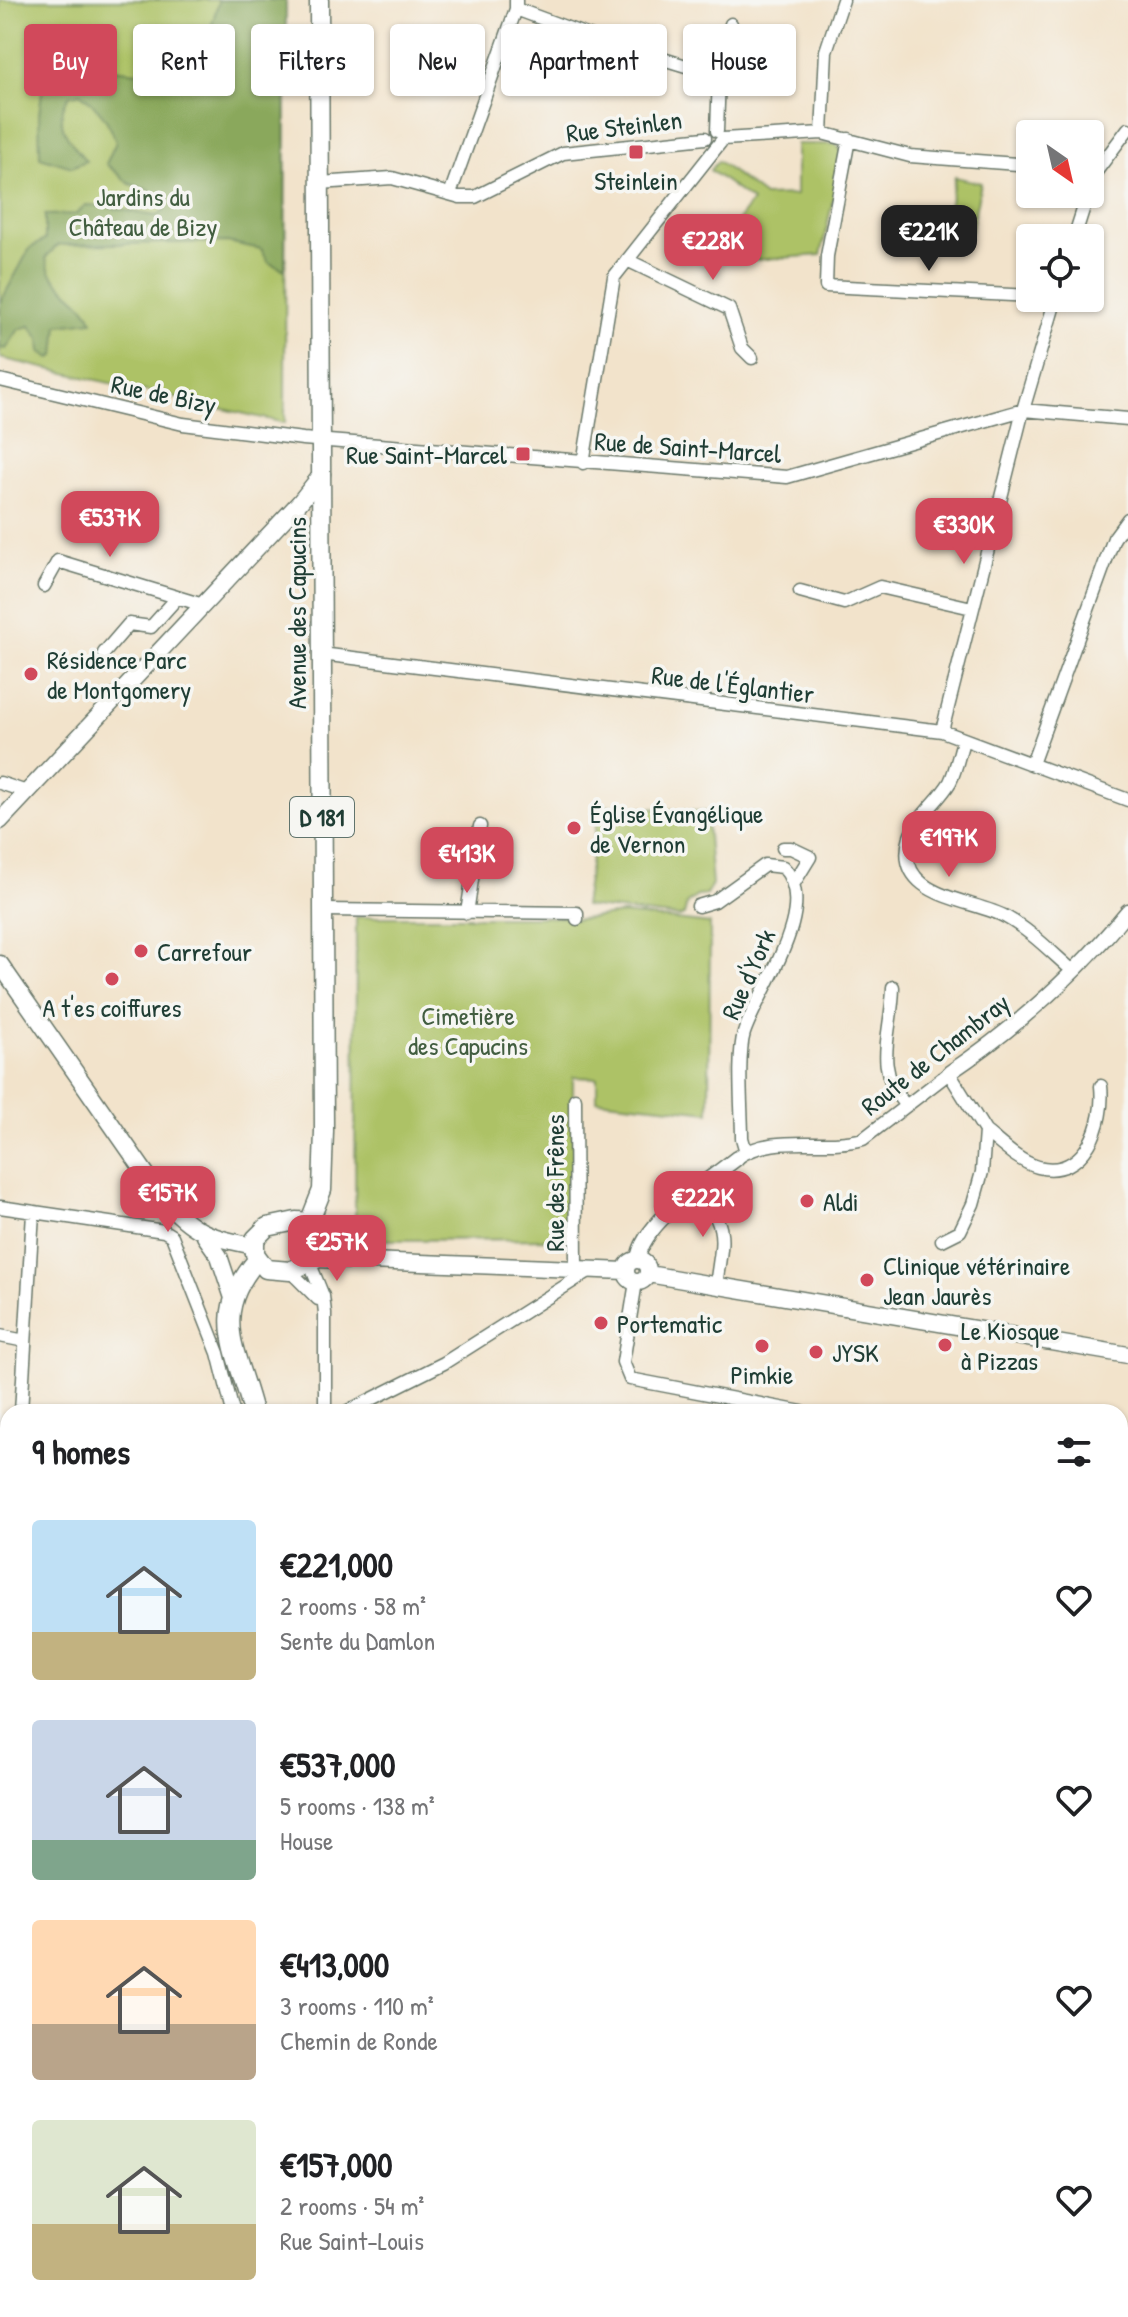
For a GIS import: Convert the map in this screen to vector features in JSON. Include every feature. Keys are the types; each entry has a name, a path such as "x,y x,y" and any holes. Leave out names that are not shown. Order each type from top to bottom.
{"main road":[{"name":"Avenue des Capucins","path":"309,1223 322,1190 319,0"},
{"path":"0,821 300,502 322,474"},
{"path":"300,502 322,503"},
{"path":"0,964 162,1197 182,1220 205,1236 255,1253 266,1269 282,1271"},
{"path":"251,1404 231,1331 228,1313 232,1295 255,1253 260,1231 267,1227 285,1222 309,1223 316,1255"},
{"path":"205,1236 219,1256 232,1295"},
{"path":"231,1331 244,1290 254,1279 282,1271 316,1255 573,1275 595,1268 637,1272 1128,1355"}],"street":[{"path":"822,133 826,51 843,0"},
{"path":"450,194 516,4 654,60 663,59 683,65"},
{"path":"583,463 614,277 714,139 717,96"},
{"path":"1104,158 1128,129"},
{"name":"Rue Steinlen","path":"320,183 392,178 450,194 475,197 563,153 822,133 910,156 1016,164"},
{"path":"849,139 827,256 826,286 1016,295"},
{"path":"627,260 729,309 742,348 752,358"},
{"path":"942,731 1023,410 1052,312"},
{"name":"Rue de Bizy","path":"0,380 183,424 321,442"},
{"path":"1023,410 1128,419"},
{"name":"Rue de Saint-Marcel","path":"321,442 787,477 1023,410"},
{"path":"1032,764 1114,538 1128,519"},
{"path":"44,586 58,561 203,605"},
{"path":"800,591 844,603 880,587 972,608"},
{"path":"104,653 129,624 151,627 177,598"},
{"name":"Rue de l'Églantier","path":"321,654 942,731 1128,800"},
{"path":"963,741 951,780 912,832 907,849 909,866 920,882 935,893 1003,915 1027,930 1073,971"},
{"path":"0,783 27,792"},
{"path":"467,913 480,826"},
{"name":"Rue d'York","path":"742,1155 743,1035 793,928 794,883 810,857 791,848 783,848"},
{"path":"698,906 715,901 765,865 783,867 794,883"},
{"path":"323,910 577,913 577,919"},
{"name":"Route de Chambray","path":"637,1272 639,1248 650,1230 742,1155 779,1143 846,1144 863,1139 905,1105 990,1046 1073,971 1128,911"},
{"path":"893,987 884,1058 892,1089 905,1105"},
{"path":"949,1073 985,1131 1036,1166 1064,1165 1076,1159 1099,1130 1103,1106 1101,1086"},
{"name":"Rue des Frênes","path":"573,1275 575,1099"},
{"path":"942,1240 960,1231 973,1204 982,1172 985,1131"},
{"path":"698,1189 718,1216 722,1234 716,1286"},
{"path":"0,1207 164,1231 172,1236 218,1353 231,1404"},
{"path":"21,1404 33,1213"},
{"path":"316,1255 325,1313 325,1404"},
{"path":"282,1271 310,1287 325,1313"},
{"path":"637,1272 623,1362 630,1379 760,1404"},
{"path":"362,1404 444,1363 573,1275"},
{"path":"0,1336 25,1341"}],"green space":[{"name":"Jardins du Château de Bizy","path":"0,0 286,0 286,24 251,24 251,96 286,96 285,423 0,358"},
{"path":"219,0 286,0 286,24 251,24 251,96 286,96 285,270 269,263 261,249 227,242 58,245 46,257 48,267 93,321 58,325 55,356 51,358 41,352 40,339 30,326 19,329 6,349 0,348 0,303 30,248 45,240 45,215 77,214 85,205 157,216 165,209 149,190 130,184 106,164 116,142 102,114 84,96 117,96 117,70 133,71 133,96 235,96 235,24 212,24"},
{"path":"41,96 69,96 62,115 64,131 86,161 72,167 40,157"},
{"path":"796,144 836,144 843,153 821,255 741,261 734,257 737,250 724,240 752,201 710,170 718,161 764,196 796,195"},
{"path":"955,177 981,183 971,232 945,226"},
{"path":"599,805 706,812 712,884 706,895 697,896 687,903 684,915 679,917 584,906"},
{"name":"Cimetière des Capucins","path":"623,914 710,924 709,1112 597,1100 597,1078 573,1077 573,1239 380,1240 379,1252 355,1251 356,917 564,917 573,920"}],"place":[{"name":"Steinlein","path":"636,152"},
{"name":"Rue Saint-Marcel","path":"523,454"},
{"name":"Résidence Parc de Montgomery","path":"31,674"},
{"name":"Église Évangélique de Vernon","path":"574,828"},
{"name":"Carrefour","path":"141,951"},
{"name":"A t'es coiffures","path":"112,979"},
{"name":"Aldi","path":"807,1201"},
{"name":"Clinique vétérinaire Jean Jaurès","path":"867,1280"},
{"name":"Portematic","path":"601,1323"},
{"name":"Le Kiosque à Pizzas","path":"945,1345"},
{"name":"Pimkie","path":"762,1346"},
{"name":"JYSK","path":"816,1352"}]}
